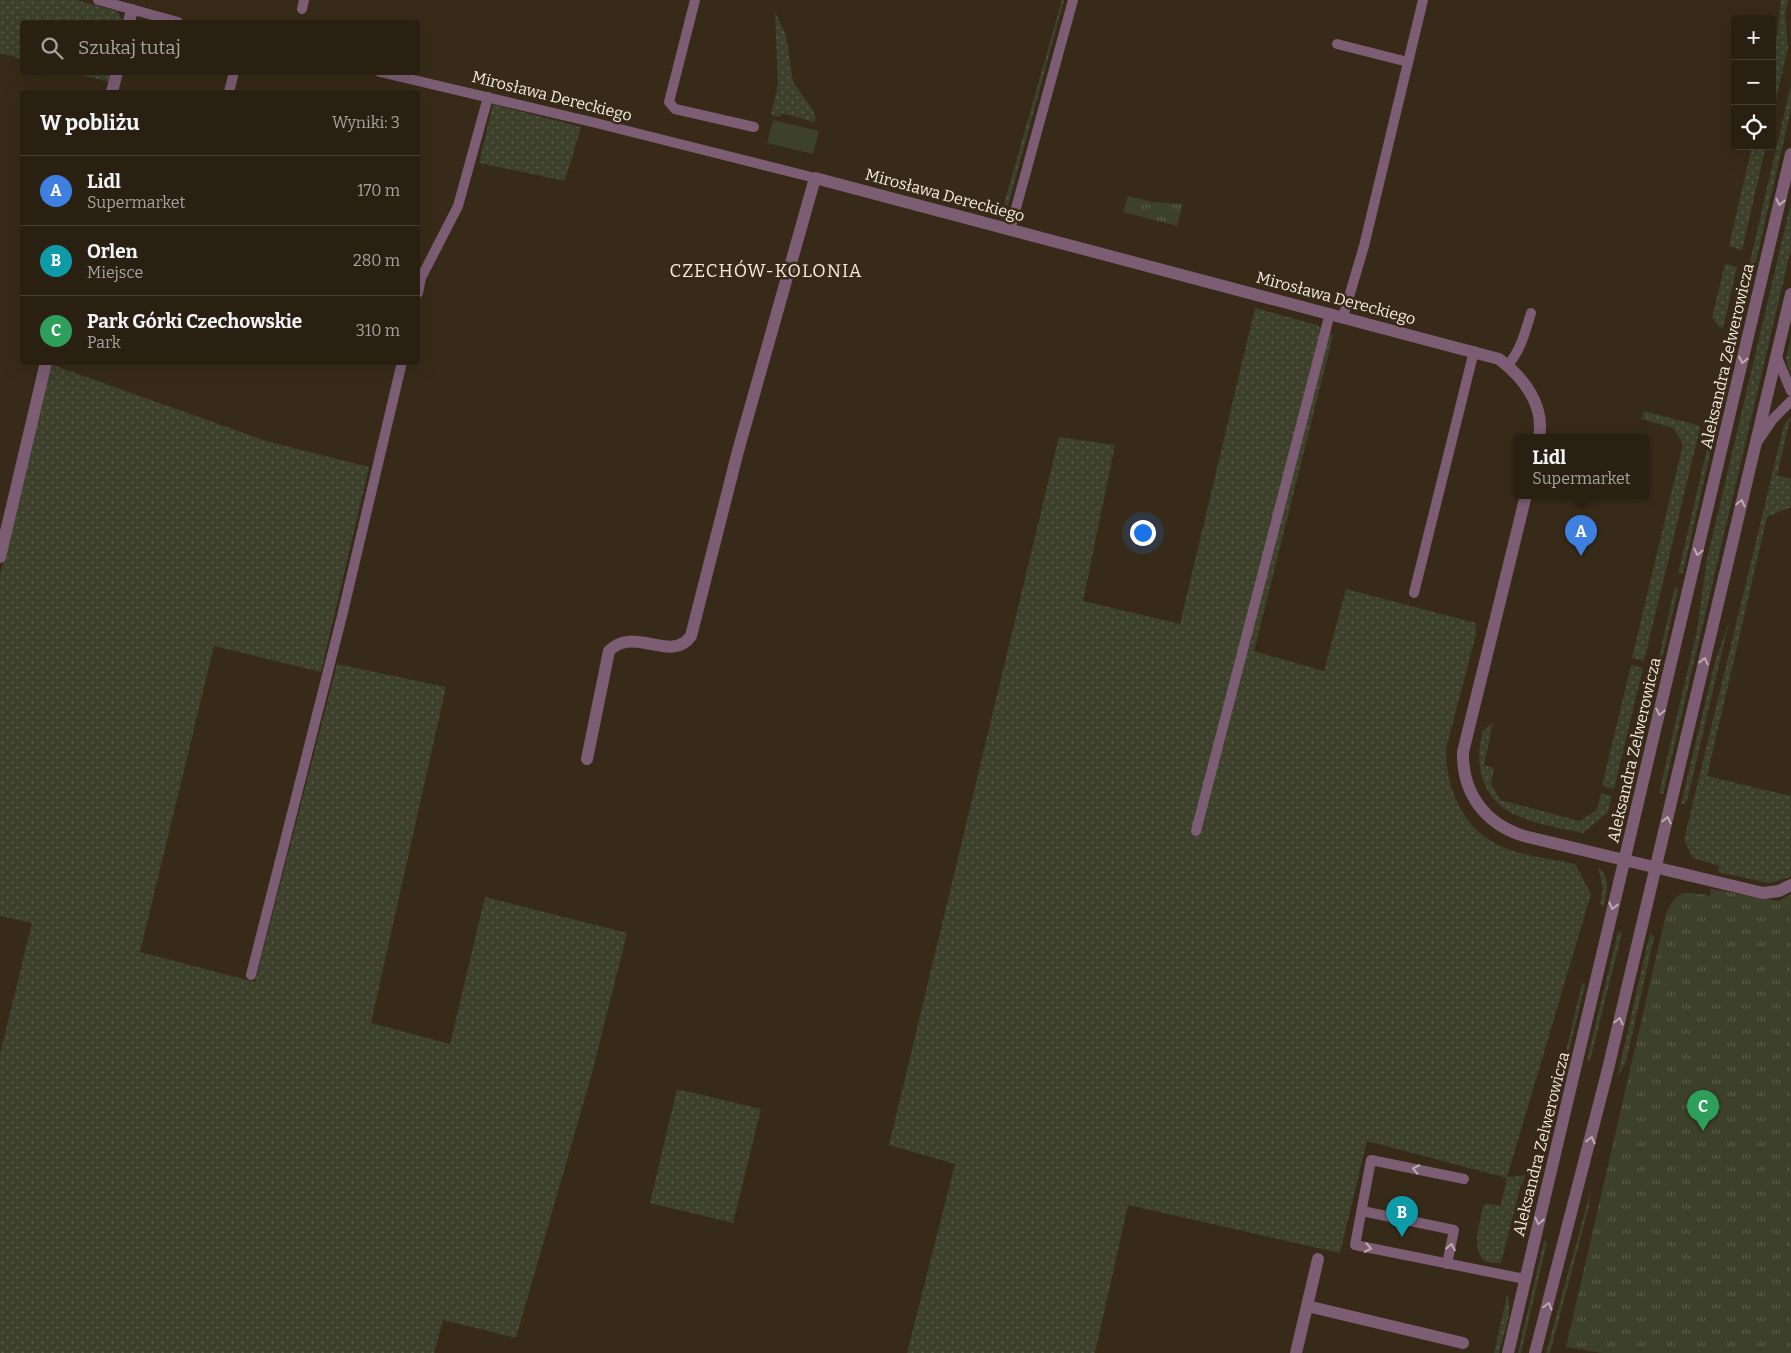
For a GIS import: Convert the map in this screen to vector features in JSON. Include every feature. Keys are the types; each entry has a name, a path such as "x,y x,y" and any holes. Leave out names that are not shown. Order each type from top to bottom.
{"street":[{"path":"130,20 132,10"},
{"path":"112,90 116,75"},
{"name":"Aleksandra Zelwerowicza","path":"1508,1353 1552,1174 1624,859 1791,154"},
{"path":"587,759 609,651 616,643 630,640 674,648 686,643 691,636 738,451 814,178"},
{"name":"Mirosława Dereckiego","path":"814,178 1474,351 1504,362"},
{"path":"1535,1353 1579,1188 1608,1069 1791,294"},
{"path":"1504,362 1525,382 1533,398 1539,420 1539,434"},
{"path":"0,557 45,365"},
{"path":"1525,499 1464,745 1463,769 1466,782 1483,812 1497,825 1510,832 1763,893 1791,885"},
{"path":"1296,1353 1318,1259"},
{"path":"1307,1306 1463,1343"}],"lane":[{"path":"98,0 170,20"},
{"path":"695,0 669,102 675,109 754,127"},
{"path":"1010,230 1073,0"},
{"path":"1343,317 1364,246 1423,0"},
{"path":"1336,44 1408,62"},
{"path":"230,90 233,75"},
{"name":"Mirosława Dereckiego","path":"393,75 814,178"},
{"path":"420,283 458,206 488,97"},
{"path":"1196,831 1330,313"},
{"path":"1504,362 1516,355 1522,342 1530,313"},
{"path":"1414,593 1474,351"},
{"path":"1776,355 1791,391"},
{"path":"251,975 343,612 401,365"},
{"path":"1754,448 1773,419 1791,401"},
{"path":"1464,1179 1371,1160 1355,1245 1525,1279"},
{"path":"1362,1211 1454,1230 1447,1264"}],"green space":[{"path":"0,0 75,0 117,11 123,20 20,20 20,58 0,53"},
{"path":"1062,0 1064,0 1008,206 1004,204"},
{"path":"1781,0 1788,0 1785,14 1788,48 1776,100 1776,41"},
{"path":"775,12 786,35 793,82 813,110 816,118 814,122 782,113 780,117 771,115 778,85"},
{"path":"81,75 111,75 109,82"},
{"path":"1791,84 1791,109 1726,391 1718,401 1776,150"},
{"path":"493,104 581,127 565,181 479,163"},
{"path":"773,120 819,131 813,154 767,143"},
{"path":"1751,150 1765,150 1742,250 1729,246"},
{"path":"1128,196 1153,202 1183,204 1177,226 1123,212"},
{"path":"1791,202 1791,249 1663,794 1659,793 1697,630 1707,559"},
{"path":"1725,264 1737,267 1723,328 1719,327 1712,317"},
{"path":"1255,308 1317,325 1333,335 1254,651 1324,671 1346,589 1476,623 1476,634 1446,749 1449,777 1458,804 1473,826 1496,844 1525,854 1575,864 1591,894 1507,1177 1526,1175 1520,1188 1501,1263 1485,1262 1480,1256 1477,1234 1484,1204 1501,1205 1507,1178 1367,1141 1340,1253 1128,1205 1095,1353 907,1353 955,1164 889,1145 1059,437 1115,445 1083,601 1180,624"},
{"path":"1791,338 1791,370 1790,374 1786,359"},
{"path":"50,365 266,441 369,467 321,672 214,646 140,952 255,982 337,664 446,687 371,1023 450,1044 485,897 627,933 592,1073 516,1338 443,1320 434,1353 0,1353 0,1054 32,923 0,916 0,575"},
{"path":"1644,411 1697,425 1700,428 1644,661 1632,658 1683,444 1673,428 1642,419"},
{"path":"1791,416 1777,475 1791,479 1791,507 1767,517 1707,776 1791,796 1791,877 1769,883 1718,872 1719,866 1693,858 1684,840 1784,425"},
{"path":"1711,431 1713,441 1683,573 1678,574"},
{"path":"1675,586 1678,590 1659,672 1655,675"},
{"path":"1729,622 1687,801 1681,804 1715,662"},
{"path":"1631,665 1643,668 1614,789 1602,786"},
{"path":"1651,689 1654,691 1631,792 1627,783"},
{"path":"1493,723 1484,765 1494,768 1491,784 1500,800 1580,821 1597,810 1601,793 1612,796 1608,812 1583,833 1532,821 1504,809 1488,791 1480,768 1480,743 1483,731"},
{"path":"1624,812 1626,813 1624,822 1620,829 1605,839"},
{"path":"1598,867 1605,875 1607,885 1604,907 1600,904 1603,888"},
{"path":"1711,889 1779,901 1791,894 1791,1353 1602,1353 1566,1347 1666,914 1678,896 1694,893 1710,896"},
{"path":"1618,932 1622,933 1590,1061 1587,1060"},
{"path":"1650,933 1654,937 1626,1062 1617,1078"},
{"path":"1582,983 1585,985 1566,1063 1567,1047"},
{"path":"677,1089 761,1109 733,1223 650,1203"},
{"path":"1591,1190 1589,1206 1550,1353 1546,1353"},
{"path":"1544,1241 1547,1242 1521,1353 1518,1353"},
{"path":"1507,1295 1509,1316 1499,1353 1494,1353"}],"place":[{"name":"Lidl","path":"1581,556"},
{"name":"Park Górki Czechowskie","path":"1703,1131"},
{"name":"Orlen","path":"1402,1237"}],"district":[{"name":"CZECHÓW-KOLONIA","path":"766,271"}]}
